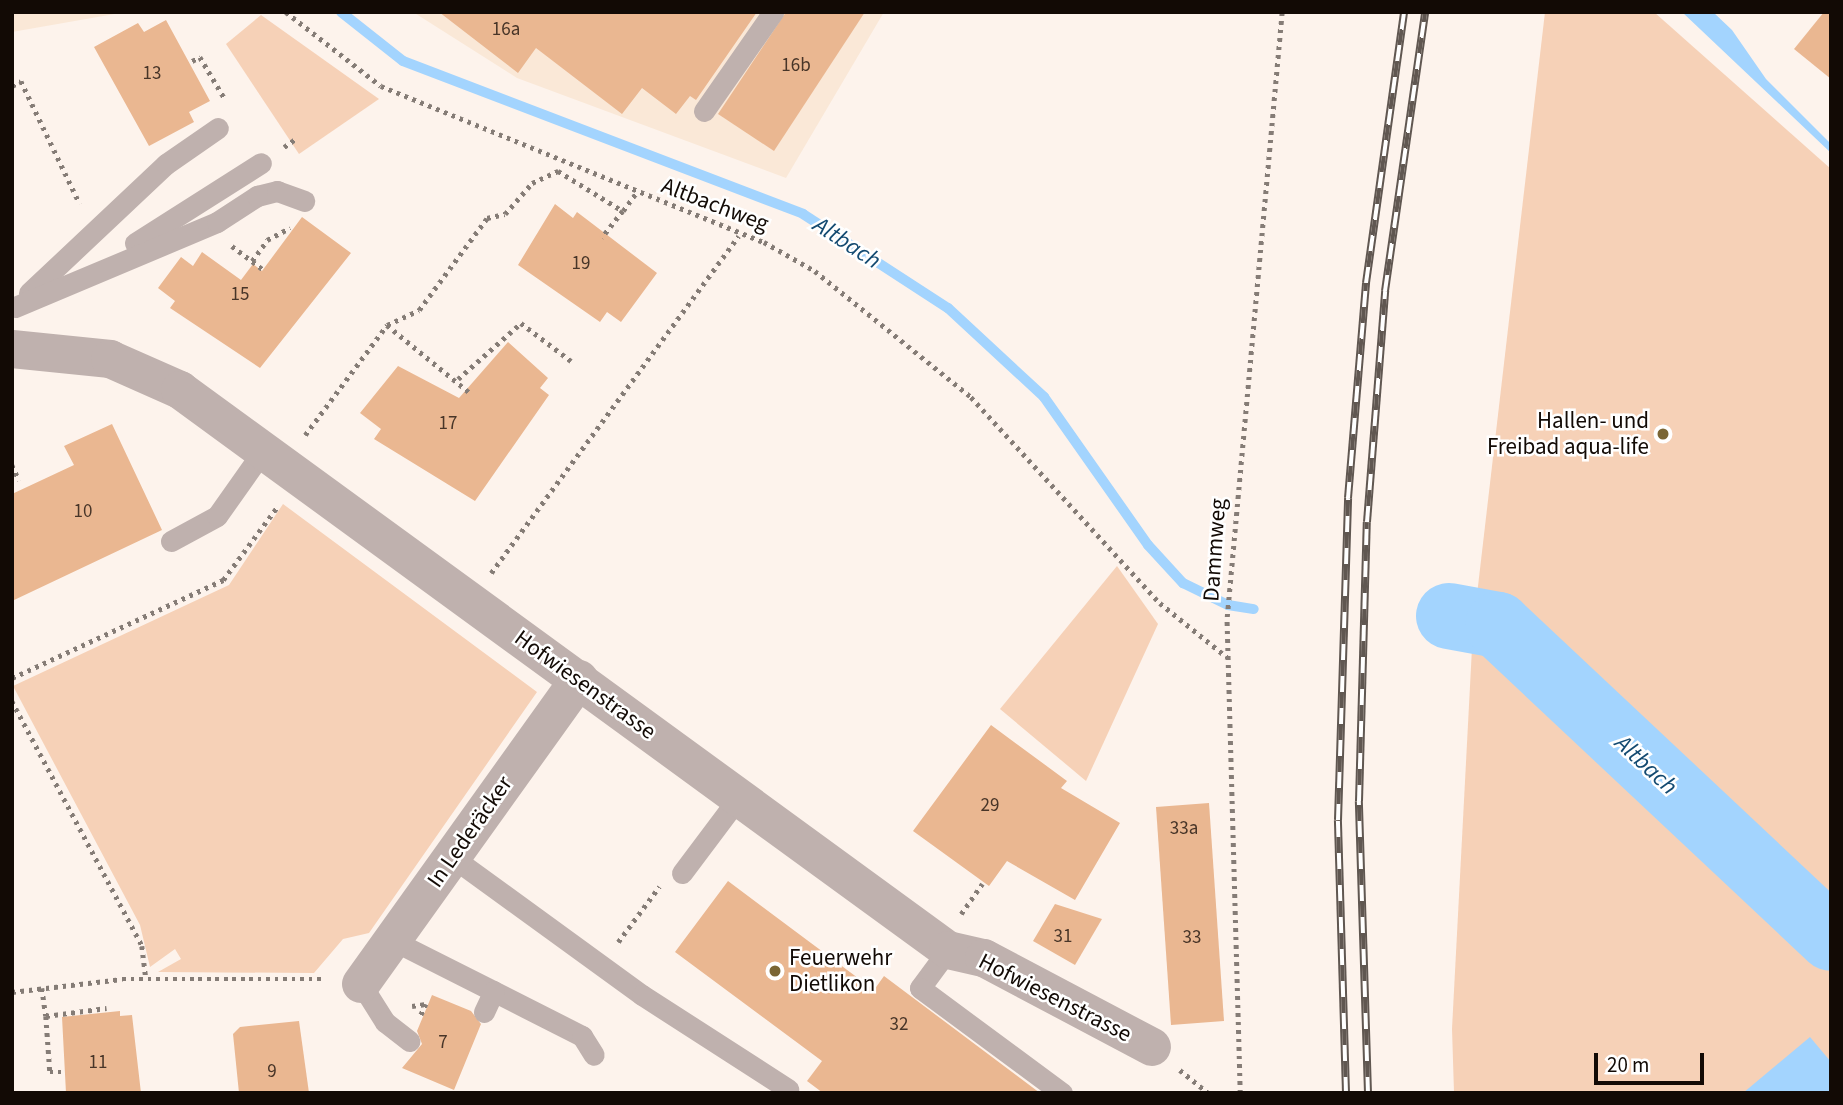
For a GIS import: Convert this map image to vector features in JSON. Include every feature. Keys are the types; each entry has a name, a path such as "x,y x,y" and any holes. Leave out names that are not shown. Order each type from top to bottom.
{"street":[{"name":"Hofwiesenstrasse","path":"12,348 80,352 135,367 282,446 579,679 739,797 984,958 1152,1047"},
{"name":"In Lederäcker","path":"361,984 579,679"}],"lane":[{"path":"704,111 773,12"},
{"path":"13,308 166,164 218,128"},
{"path":"95,269 261,163"},
{"path":"13,308 95,269 217,222 257,196 277,191 304,201"},
{"path":"171,541 217,516 282,446"},
{"path":"682,873 739,797"},
{"path":"452,857 642,995 788,1089"},
{"path":"952,935 920,988 1062,1093"},
{"path":"392,940 582,1036 594,1055"},
{"path":"361,984 385,1022 409,1041"},
{"path":"484,1012 495,991"}],"path":[{"name":"Altbachweg","path":"286,12 381,86 739,236 815,271 895,330 989,415 1160,603 1227,657"},
{"name":"Dammweg","path":"1241,1093 1227,657 1228,588 1282,12"},
{"path":"192,61 200,57 226,102 214,109 218,128"},
{"path":"12,86 22,82 77,198"},
{"path":"282,446 387,326 419,310 487,218 505,215 532,183 558,172 623,211"},
{"path":"602,238 635,193"},
{"path":"252,261 267,240 291,228"},
{"path":"484,582 739,236"},
{"path":"240,252 265,271"},
{"path":"458,379 521,323 571,361"},
{"path":"387,326 458,379 469,392"},
{"path":"12,465 19,480"},
{"path":"12,678 223,580 285,496"},
{"path":"12,701 142,946 146,978"},
{"path":"952,935 982,884"},
{"path":"630,927 642,911"},
{"path":"12,992 146,978 314,977"},
{"path":"42,988 50,1072 61,1072"},
{"path":"46,1016 107,1007"}],"shaded area":[{"path":"12,12 126,12 12,32"},
{"path":"413,12 884,12 786,178 517,78"},
{"name":"Hallen- und Freibad aqua-life","path":"1545,12 1654,12 1831,169 1831,1093 1454,1093 1452,1029 1473,629"},
{"path":"261,15 379,99 299,154 226,44"},
{"path":"283,504 537,692 369,933 343,939 314,973 158,972 181,959 175,949 150,967 140,925 13,686 229,585"},
{"path":"1117,566 1158,624 1086,781 1000,709"}],"water":[{"path":"1682,12 1713,12 1732,30 1766,79 1831,144 1831,153"},
{"path":"1810,1037 1831,1062 1831,1093 1743,1093"}],"building":[{"path":"439,12 757,12 696,100 690,96 676,114 642,88 622,114 536,48 518,73"},
{"path":"786,12 865,12 774,151 718,114"},
{"path":"1824,12 1831,12 1831,79 1794,49"},
{"path":"166,20 210,101 189,112 194,122 149,146 94,47 138,23 144,32"},
{"path":"555,204 573,218 577,212 657,273 621,322 607,312 600,322 518,265"},
{"path":"302,217 351,253 260,368 170,308 175,301 158,288 181,257 193,266 202,252 241,280 253,264 262,271"},
{"path":"508,342 548,378 540,388 549,395 475,501 374,439 381,429 360,413 398,366 459,398"},
{"path":"112,424 162,530 12,601 12,494 74,465 64,446"},
{"path":"991,725 1067,781 1061,788 1120,823 1075,900 1007,861 989,886 913,831"},
{"path":"1209,803 1224,1021 1171,1025 1156,807"},
{"path":"728,881 874,990 884,976 1040,1093 823,1093 807,1081 822,1061 675,952"},
{"path":"1055,904 1102,919 1075,965 1033,941"},
{"path":"432,995 471,1011 481,1024 454,1090 402,1068 422,1044 417,1031"},
{"path":"120,1011 120,1016 132,1015 141,1093 66,1093 62,1017"},
{"path":"299,1021 309,1093 239,1093 233,1034 240,1027"}],"waterway":[{"name":"Altbach","path":"341,12 403,61 803,214 948,308 1044,397 1148,545 1183,583 1228,605 1254,609"},
{"name":"Altbach","path":"1449,616 1498,625 1831,938"}],"railway":[{"path":"1346,1093 1338,820 1348,498 1366,283 1404,12"},
{"path":"1368,1093 1359,801 1367,522 1385,291 1425,12"}],"place":[{"name":"Hallen- und Freibad aqua-life","path":"1663,434"},
{"name":"Feuerwehr Dietlikon","path":"775,971"}]}
